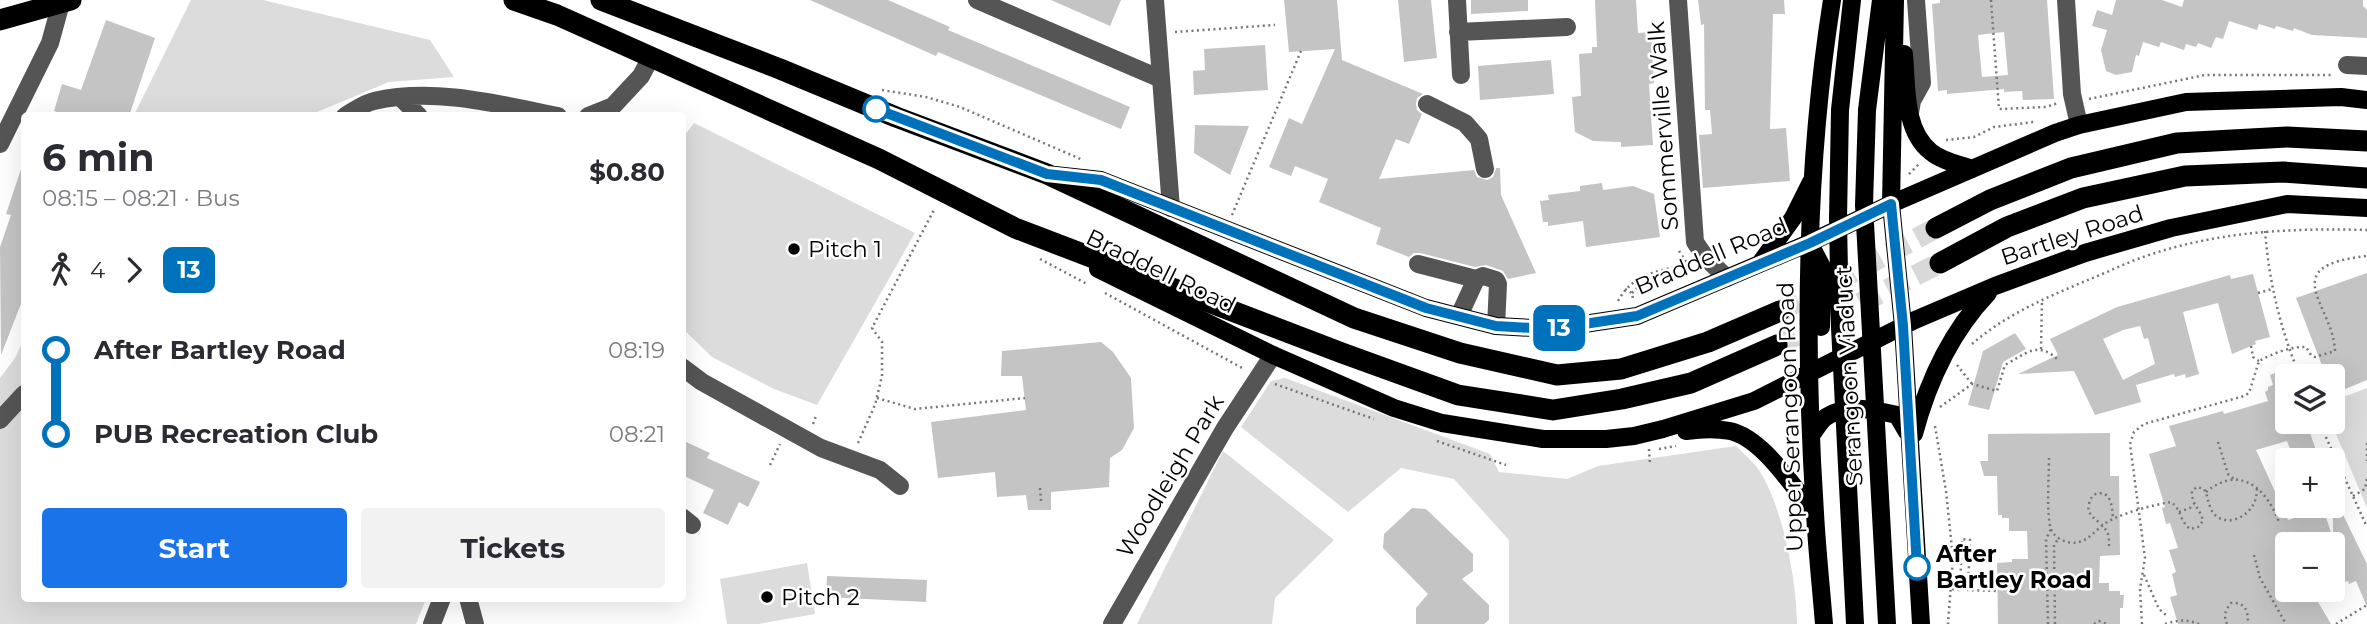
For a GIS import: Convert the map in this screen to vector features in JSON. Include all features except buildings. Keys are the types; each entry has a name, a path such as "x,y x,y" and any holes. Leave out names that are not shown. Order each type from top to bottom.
{"highway":[{"name":"Braddell Road","path":"514,0 557,15 879,159 1015,228"},
{"name":"Braddell Road","path":"601,0 1047,174"},
{"path":"0,20 66,1"},
{"path":"1936,228 1990,200 2071,168 2177,143 2287,137 2367,141"},
{"path":"1940,263 2007,227 2083,198 2185,176 2283,172 2367,178"},
{"path":"1047,174 1354,318 1460,354 1557,375 1621,369 1708,342 1780,311"},
{"path":"1015,228 1458,396 1553,410 1622,399 1691,383 1777,345"}],"main road":[{"name":"Upper Serangoon Road","path":"1824,624 1812,434 1810,243 1823,59 1832,0"},
{"name":"Serangoon Viaduct","path":"1852,0 1840,110 1838,219 1840,327 1855,624"},
{"name":"Serangoon Viaduct","path":"1881,0 1867,110 1864,205 1887,624"},
{"path":"1895,0 1891,204 1903,326 1921,624"},
{"path":"1895,20 1903,45 1914,130 1930,152 1972,169"},
{"path":"1810,243 2055,132 2079,125 2186,102 2341,97 2367,100"},
{"name":"Braddell Road","path":"1047,174 1101,180 1426,308 1496,326 1551,329 1629,319 1810,243"},
{"path":"1759,264 1793,218 1815,174"},
{"name":"Bartley Road","path":"1810,375 1903,326 1996,286 2085,253 2171,228 2287,204 2367,208"},
{"name":"Braddell Road","path":"1015,228 1273,355 1394,408 1442,423 1543,439 1633,436 1754,401 1810,375"},
{"path":"1910,440 1944,353 1974,309 1996,286"},
{"path":"1812,434 1824,418 1839,412 1865,408 1897,415 1910,440"},
{"path":"1633,436 1705,429 1732,431 1758,445 1815,513"}],"street":[{"path":"977,0 1161,79"},
{"path":"1155,0 1171,208"},
{"path":"1457,0 1461,75"},
{"name":"Sommerville Walk","path":"1678,0 1695,242 1706,258 1727,278"},
{"path":"1910,113 1912,101 1922,83 1916,0"},
{"path":"2066,0 2072,94 2079,125"},
{"path":"0,144 50,43 66,1"},
{"path":"1458,32 1567,27"},
{"path":"598,112 612,106 641,76 651,57"},
{"path":"2340,70 2367,66"},
{"path":"352,112 371,101 424,94 538,112"},
{"path":"400,97 415,112"},
{"path":"1427,104 1465,123 1479,139 1485,169"},
{"path":"1418,264 1476,279"},
{"path":"1459,316 1476,279 1479,276 1489,278 1496,280 1498,284 1496,326"},
{"name":"Woodleigh Park","path":"1112,624 1225,428 1273,355"},
{"path":"686,370 702,383 821,448 880,470 900,486"},
{"path":"0,420 21,397"},
{"path":"432,624 440,602"},
{"path":"469,602 475,624"}],"path":[{"path":"1991,0 1998,108 2046,107 2056,103 2057,112"},
{"path":"1157,33 1276,25"},
{"path":"1231,218 1301,51"},
{"path":"2095,98 2205,75 2340,70"},
{"path":"878,89 926,97 960,107 1087,161"},
{"path":"1940,141 1963,140 1994,127 2044,121"},
{"path":"850,458 877,398 882,376 882,342 872,328 935,208"},
{"path":"1972,344 1990,328 2042,299 2147,256 2217,238 2265,231 2367,230"},
{"path":"2265,231 2273,289 2295,364"},
{"path":"2259,361 2306,346 2315,357 2335,351 2315,291 2315,278 2323,268 2349,258 2367,256"},
{"path":"1612,307 1635,280 1706,258"},
{"path":"1632,293 1639,286"},
{"path":"2258,293 2273,289"},
{"path":"2041,349 2042,299"},
{"path":"2251,346 2253,357 2259,361"},
{"path":"1953,360 1972,384 1997,391 2005,365 2033,350 2049,352 2058,360"},
{"path":"2142,624 2139,608 2145,558 2130,444 2134,432 2158,419 2244,396 2249,393 2259,361"},
{"path":"1938,399 1936,410 1972,384"},
{"path":"877,398 915,409 1025,398"},
{"path":"1936,419 1935,429 1946,491 1953,558 1948,624"},
{"path":"770,464 787,429"},
{"path":"2325,434 2367,527"},
{"path":"2218,442 2228,474 2235,480 2257,486 2267,497 2278,521"},
{"path":"2367,443 2367,461"},
{"path":"1649,451 1676,446"},
{"path":"2048,624 2046,539 2051,529 2049,458"},
{"path":"2353,496 2365,489 2367,478"},
{"path":"2206,492 2215,484 2235,480"},
{"path":"2051,529 2058,539 2077,544 2088,540 2101,526 2119,516 2171,502 2183,523 2190,529 2198,527 2203,522 2202,515 2194,504 2192,491 2197,487 2206,492 2212,511 2220,519 2229,521 2240,518 2249,511 2257,486"},
{"path":"1040,488 1041,501"},
{"path":"2109,546 2108,534 2088,510 2093,495 2099,492 2106,494 2110,500 2113,519"},
{"path":"2179,512 2194,504"},
{"path":"1960,590 1962,539 1970,540 1968,590"},
{"path":"2055,624 2054,545 2058,539"},
{"path":"2254,555 2260,578 2286,624"},
{"path":"2144,575 2159,609 2166,615"},
{"path":"1952,589 1998,591"},
{"path":"2227,624 2226,609 2231,603 2245,606 2248,624"},
{"path":"2336,624 2367,605"},
{"path":"2165,624 2177,620 2199,624"},
{"path":"2094,624 2099,621 2107,624"}],"shaded area":[{"path":"191,0 263,0 430,40 454,77 389,82 317,112 135,112"},
{"name":"Pitch 1","path":"694,123 915,233 817,405 774,389 712,357 686,332 686,133"},
{"path":"21,345 21,602 425,602 416,624 0,624 0,378"},
{"path":"1285,378 1490,454 1499,472 1567,479 1598,466 1736,446 1756,466 1773,499 1791,565 1797,624 1509,624 1509,540 1454,479 1401,468 1348,512 1241,427 1271,381"},
{"path":"2367,388 2367,508 2345,455 2345,448 2342,448 2336,434 2345,434 2345,396"},
{"path":"1223,451 1334,540 1275,598 1272,624 1137,624"},
{"name":"Pitch 2","path":"807,563 815,614 758,624 727,624 720,579"}],"tunnel":[{"path":"1780,311 1936,228"},
{"path":"1777,345 1940,263"}],"bus line":[{"name":"13","path":"876,109 1047,174 1101,180 1426,308 1496,326 1551,329 1629,319 1810,243 1891,204 1903,326 1917,567"}],"place":[{"name":"Pitch 1","path":"794,249"},
{"name":"After Bartley Road","path":"1917,567"},
{"name":"Pitch 2","path":"767,597"}]}
